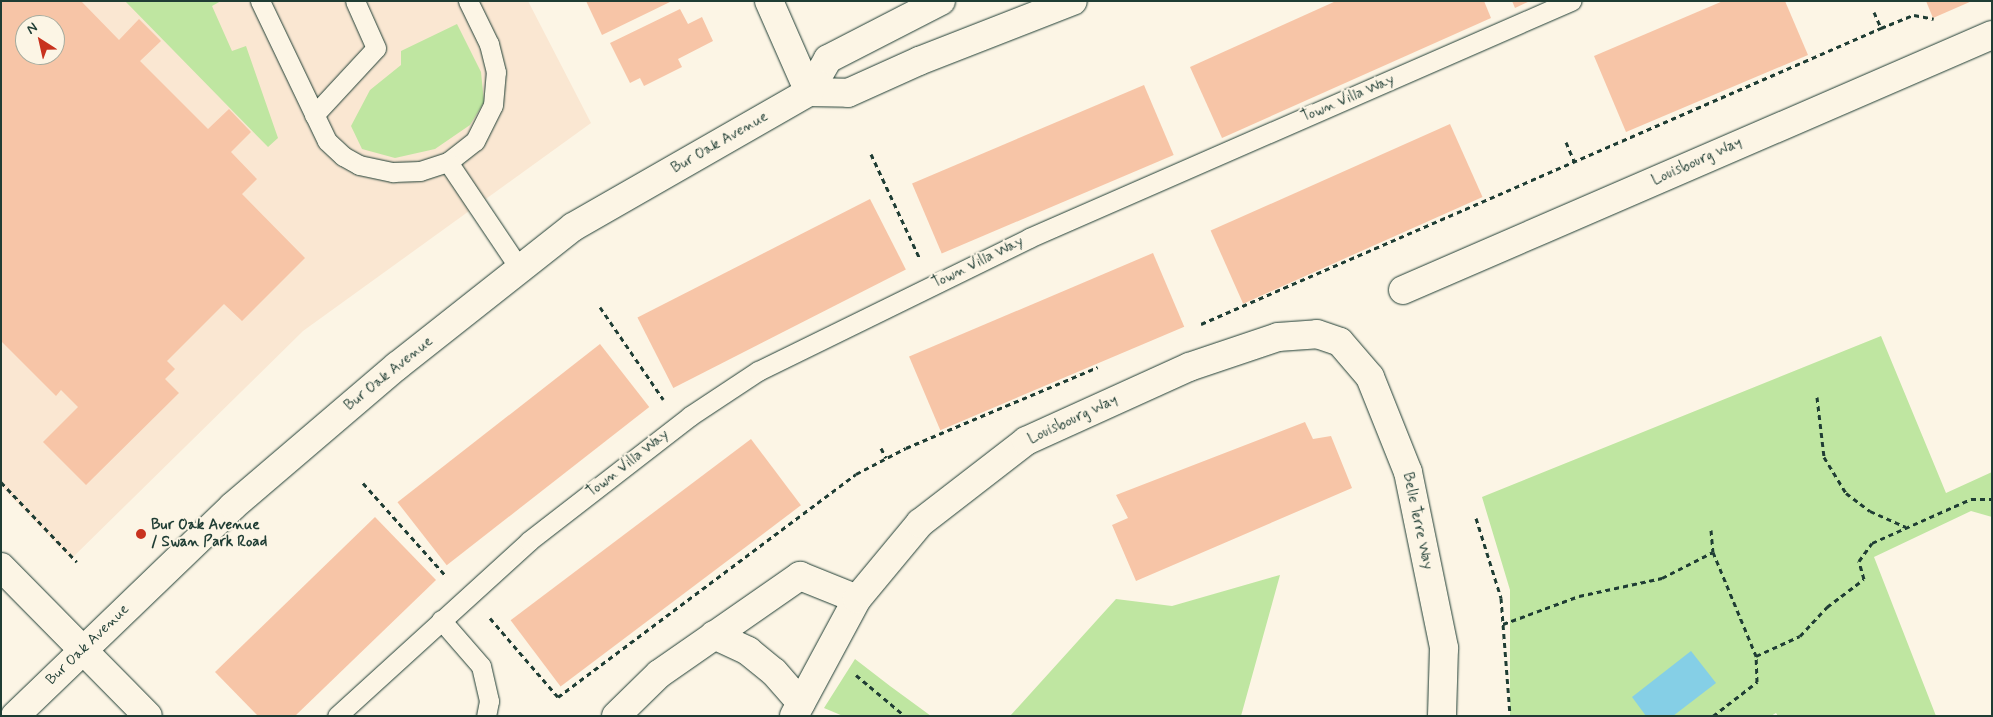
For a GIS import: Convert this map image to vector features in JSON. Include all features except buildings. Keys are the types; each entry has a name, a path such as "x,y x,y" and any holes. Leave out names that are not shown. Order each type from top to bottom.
{"street":[{"path":"769,1 809,92"},
{"path":"809,92 828,59 941,1"},
{"path":"809,92 848,93 919,61 1073,1"},
{"name":"Louisbourg Way","path":"1403,290 1992,35"},
{"name":"Bur Oak Avenue","path":"15,716 233,506 397,366 573,227 809,92"},
{"name":"Louisbourg Way","path":"714,635 748,651 774,672 798,709 857,600 920,523 1026,441 1189,367 1278,337 1317,334 1340,342"},
{"name":"Belle Terre Way","path":"1340,342 1370,377 1408,472 1444,648 1442,716"},
{"path":"1,567 148,716"},
{"path":"616,716 659,674 800,576 857,600"}],"lane":[{"path":"260,1 327,141 342,156 359,165 393,172 420,172 448,162 474,141 493,105 496,72 489,44 468,1"},
{"path":"314,115 376,48 354,1"},
{"name":"Town Villa Way","path":"337,716 529,541 681,423 758,371 1038,234 1571,1"},
{"path":"448,162 520,269"},
{"path":"441,620 481,666 489,701 486,716"}],"path":[{"path":"1874,12 1881,28"},
{"path":"1566,142 1574,161"},
{"path":"871,154 931,285"},
{"path":"600,307 681,423"},
{"path":"1817,397 1824,457 1846,493 1870,511 1907,528"},
{"path":"881,448 886,458"},
{"path":"1,482 77,562"},
{"path":"363,483 466,597"},
{"path":"1756,656 1800,636 1827,607 1864,580 1859,561 1872,543 1971,499 1992,499"},
{"path":"1476,518 1501,598 1510,716"},
{"path":"1712,530 1714,552 1756,656 1757,682 1713,716"},
{"path":"1503,624 1579,596 1662,578 1714,552"},
{"path":"828,652 906,716"}],"shaded area":[{"path":"1,1 528,1 591,123 303,331 71,559 1,486"}],"green space":[{"path":"125,1 221,1 212,6 232,51 246,46 278,138 268,147"},
{"path":"457,24 481,72 484,102 470,125 435,149 395,158 362,149 351,126 370,90 401,65 401,51"},
{"path":"1881,336 1946,493 1992,472 1992,517 1971,511 1874,557 1936,716 1778,716 1776,713 1771,716 1510,716 1510,590 1482,497"},
{"path":"1280,575 1241,716 1010,716 1116,599 1172,606"},
{"path":"855,659 931,716 843,716 824,708"}],"water":[{"path":"1691,651 1716,683 1673,716 1646,716 1632,697"}],"place":[{"name":"Bur Oak Avenue / Swan Park Road","path":"141,534"}]}
